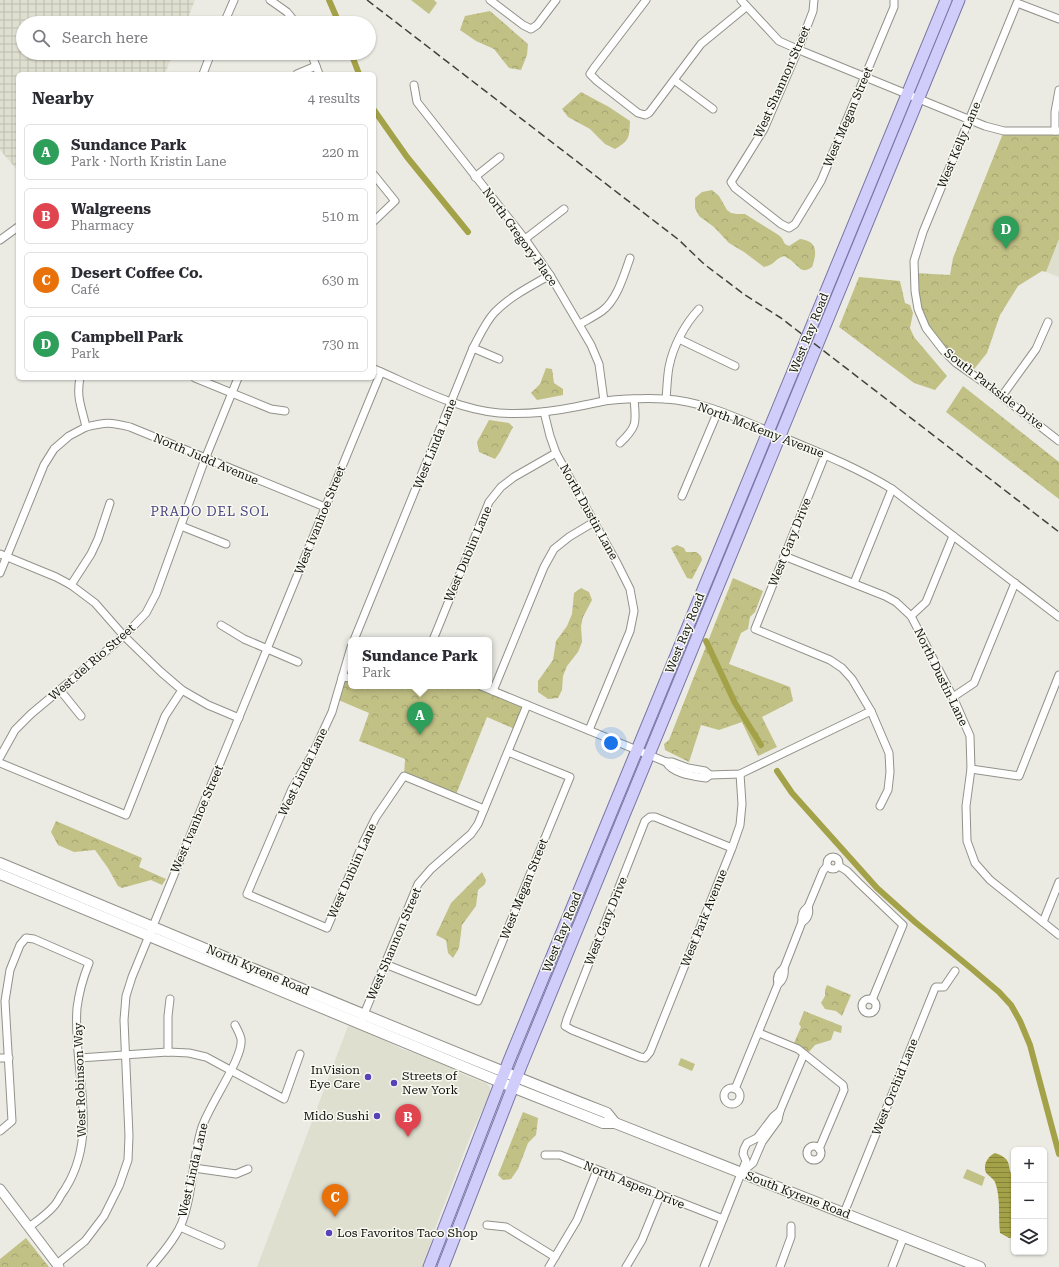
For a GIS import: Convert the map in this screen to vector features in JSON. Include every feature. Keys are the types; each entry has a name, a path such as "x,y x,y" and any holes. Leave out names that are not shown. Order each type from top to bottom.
{"main road":[{"name":"West Ray Road","path":"443,1267 514,1082 780,436 913,97 946,0"},
{"name":"West Ray Road","path":"429,1267 502,1078 768,431 913,97 959,0"},
{"name":"North Kyrene Road","path":"0,863 150,931"},
{"name":"North Kyrene Road","path":"0,874 150,931 514,1082"},
{"name":"South Kyrene Road","path":"514,1082 603,1123 615,1122 980,1267"}],"street":[{"path":"227,16 234,0"},
{"path":"270,0 290,16"},
{"path":"490,0 523,25 531,29 537,25 556,0"},
{"path":"646,0 590,74 638,113 645,115 649,113 701,44 746,7"},
{"path":"740,0 778,41 985,126 1004,130 1057,131 1055,112 1059,90"},
{"name":"West Shannon Street","path":"789,228 735,188 731,182 764,129 798,50 813,11 814,0"},
{"name":"West Megan Street","path":"789,228 795,224 821,180 894,7 894,0"},
{"name":"West Kelly Lane","path":"914,291 914,261 923,232 1017,3 1059,19"},
{"path":"204,72 209,60"},
{"path":"313,60 318,72"},
{"path":"302,72 316,66"},
{"path":"674,80 713,109"},
{"name":"North Gregory Place","path":"414,85 417,102 525,239 550,275 580,324 592,345 599,364 604,401"},
{"path":"475,177 500,157"},
{"path":"376,177 395,201 376,219"},
{"path":"525,239 564,209"},
{"path":"0,240 16,228"},
{"path":"580,324 603,311 614,298 630,258"},
{"name":"West Linda Lane","path":"355,637 473,348 481,332 493,314 511,298 550,275"},
{"name":"South Parkside Drive","path":"914,291 918,309 926,328 943,350 956,363 1002,396 1059,441"},
{"path":"666,399 669,367 679,339 692,317 699,309"},
{"path":"1002,396 1036,350 1048,322"},
{"path":"679,339 735,366"},
{"path":"473,348 499,359"},
{"name":"North McKemy Avenue","path":"377,371 452,402 500,413 544,412 604,401 634,399 666,399 692,403 718,411 865,473 892,490 1059,617"},
{"path":"80,380 78,390 79,401 86,427"},
{"path":"199,380 271,410 285,411"},
{"name":"West del Rio Street","path":"0,757 15,730 31,714 124,636 146,613 156,594 205,459 237,380"},
{"name":"West Ivanhoe Street","path":"58,1266 85,1241 104,1216 121,1180 128,1160 129,1136 124,1020 126,996 150,931 325,507 374,380"},
{"path":"620,443 631,432 634,424 634,399"},
{"path":"682,496 718,411"},
{"name":"North Dustin Lane","path":"544,412 556,453 630,589 634,611 630,631 589,730"},
{"name":"North Judd Avenue","path":"0,573 3,555 44,465 54,449 69,436 86,427 104,423 114,423 130,427 325,507"},
{"name":"West Dublin Lane","path":"434,637 489,502 501,487 514,477 556,453"},
{"name":"West Gary Drive","path":"825,455 755,630 830,660 842,668 852,679 871,711"},
{"path":"854,583 892,490"},
{"path":"71,585 91,554 98,539 110,503"},
{"path":"493,691 544,567 554,549 569,537 594,522"},
{"path":"181,526 226,544"},
{"path":"911,616 926,602 953,536"},
{"path":"3,555 56,577 71,585 95,603 124,636 182,690 208,705 239,718"},
{"name":"North Dustin Lane","path":"784,556 854,583 896,602 911,616 953,697 970,736 971,769 966,806 967,841 975,863 990,880 1059,935"},
{"path":"953,697 974,683 1015,583"},
{"path":"221,625 244,639 298,662"},
{"name":"West Linda Lane","path":"327,928 247,894 292,789 313,753 332,712 348,657"},
{"path":"971,769 1019,776 1059,675"},
{"path":"342,677 348,678"},
{"path":"488,689 666,762 672,762 688,768 705,771 710,775 740,774 871,711 889,753 890,772 888,790 880,806"},
{"path":"60,690 81,716"},
{"path":"0,763 126,815 165,716 182,690"},
{"name":"West Shannon Street","path":"362,1019 418,884 431,868 471,834 478,824 527,705"},
{"name":"West Megan Street","path":"385,964 478,1001 570,777 508,752"},
{"name":"West Park Avenue","path":"645,1058 650,1052 740,825 742,804 740,774"},
{"name":"West Dublin Lane","path":"327,928 364,841 376,817 404,776 484,809"},
{"name":"West Gary Drive","path":"645,1058 606,1044 565,1026 645,821 650,817 655,817 732,848"},
{"path":"735,1089 778,984 776,979 784,968 802,922 806,920 810,911 808,907 823,871 827,866 828,860 833,857 838,860 839,866 847,871 903,925 872,1000"},
{"path":"827,866 832,870 839,866"},
{"path":"1043,922 1059,882"},
{"name":"West Robinson Way","path":"9,1058 5,1001 10,970 20,945 26,938 34,939 88,963 82,982 77,1008 77,1034 80,1058 84,1129 82,1147 78,1163 68,1186 53,1207 29,1227"},
{"name":"West Orchid Lane","path":"844,1213 934,988 944,987 956,971"},
{"path":"168,1052 168,1016 170,999"},
{"name":"West Linda Lane","path":"151,1267 180,1226 187,1209 201,1130 206,1114 239,1055 241,1040 235,1025"},
{"path":"759,1032 798,1049 843,1085 844,1090 819,1149"},
{"path":"80,1058 168,1052 189,1053 206,1057 284,1099 300,1054"},
{"path":"741,1173 753,1163 762,1142 778,1120 780,1111 804,1054"},
{"path":"0,1058 9,1058 12,1121 0,1131"},
{"path":"704,1267 746,1161 744,1149 747,1144 757,1138 780,1111"},
{"name":"North Aspen Drive","path":"545,1155 560,1155 660,1196 723,1219"},
{"path":"194,1168 236,1174 248,1169"},
{"path":"549,1267 577,1220 597,1170"},
{"path":"0,1189 58,1266"},
{"path":"626,1267 642,1240 660,1196"},
{"path":"487,1225 506,1227 555,1257"},
{"path":"180,1226 221,1245"},
{"path":"780,1267 791,1237 791,1226"},
{"path":"892,1267 904,1236"}],"shaded area":[{"path":"0,0 195,0 189,16 16,16 16,60 170,60 166,72 16,72 16,169 0,150"},
{"path":"1059,239 1059,277 1046,272"},
{"path":"348,1026 361,1028 402,1049 433,1058 462,1074 486,1083 490,1087 490,1094 472,1132 434,1231 431,1247 423,1267 257,1267"},
{"path":"995,1153 1005,1158 1009,1164 1011,1174 1011,1238 1000,1233 997,1188 995,1182 985,1170 987,1160"}],"green space":[{"path":"411,0 434,0 437,3 429,14"},
{"path":"490,11 528,44 527,55 521,70 509,68 494,49 476,41 460,30 465,16"},
{"path":"581,92 609,107 630,121 629,135 624,143 615,149 605,144 590,129 568,117 562,109"},
{"path":"1004,131 1059,131 1059,239 1046,272 1042,271 1018,286 1000,315 987,353 971,373 943,350 918,309 914,273 950,275 953,258"},
{"path":"712,190 719,196 727,210 731,213 745,214 781,237 785,244 789,246 800,239 810,242 815,248 815,257 812,267 803,270 784,256 764,267 729,243 714,227 699,216 695,208 695,198 702,192"},
{"path":"859,277 900,281 905,303 910,305 913,313 910,328 914,337 947,376 935,390 914,383 839,327"},
{"path":"546,368 552,369 554,383 563,389 563,395 537,400 531,393 540,384"},
{"path":"963,386 1059,462 1059,499 946,412"},
{"path":"489,420 509,423 513,427 495,459 479,452 477,442"},
{"path":"677,545 684,548 686,552 696,552 701,556 702,560 692,579 687,578 671,548"},
{"path":"733,578 763,591 755,612 750,617 748,629 741,633 729,664 790,687 793,701 762,717 777,747 758,756 742,722 719,730 701,725 689,762 665,750 664,744 669,740"},
{"path":"581,588 589,592 592,600 583,617 581,626 582,642 578,652 567,666 563,676 562,690 558,698 548,699 538,692 538,681 553,660 556,641 567,626 572,614 574,593"},
{"path":"342,677 348,678 348,689 488,689 527,705 517,730 487,717 455,797 404,776 405,759 359,741 369,713 336,699"},
{"path":"56,821 142,858 139,867 166,879 162,885 151,880 122,888 118,886 108,868 95,850 74,852 58,845 51,832"},
{"path":"482,872 486,880 485,884 478,890 476,906 462,925 459,948 453,958 448,953 446,940 436,935 451,903"},
{"path":"827,985 851,995 842,1016 836,1011 825,1009 821,1003 825,996"},
{"path":"804,1011 842,1026 841,1033 834,1031 831,1040 815,1045 809,1052 794,1043 801,1027 799,1024"},
{"path":"681,1058 695,1064 692,1071 678,1065"},
{"path":"523,1112 538,1118 536,1135 528,1143 518,1169 511,1179 503,1180 498,1175"},
{"path":"967,1169 985,1177 982,1186 963,1178"},
{"path":"26,1238 49,1267 0,1267 0,1259"}],"waterway":[{"path":"329,0 336,16"},
{"path":"354,60 358,72"},
{"path":"376,113 407,157 468,232"},
{"path":"706,641 735,703 761,745"},
{"path":"777,771 792,793 877,888 915,922 999,992 1011,1005 1020,1021 1030,1045 1059,1154"}],"railway":[{"path":"367,0 679,240 704,264 745,295 781,318 1059,532"}],"place":[{"name":"Campbell Park","path":"1006,249"},
{"name":"Sundance Park","path":"420,735"},
{"name":"InVision Eye Care","path":"368,1077"},
{"name":"Streets of New York","path":"394,1083"},
{"name":"Mido Sushi","path":"377,1116"},
{"name":"Walgreens","path":"408,1137"},
{"name":"Desert Coffee Co.","path":"335,1217"},
{"name":"Los Favoritos Taco Shop","path":"329,1233"}],"district":[{"name":"PRADO DEL SOL","path":"210,511"}]}
